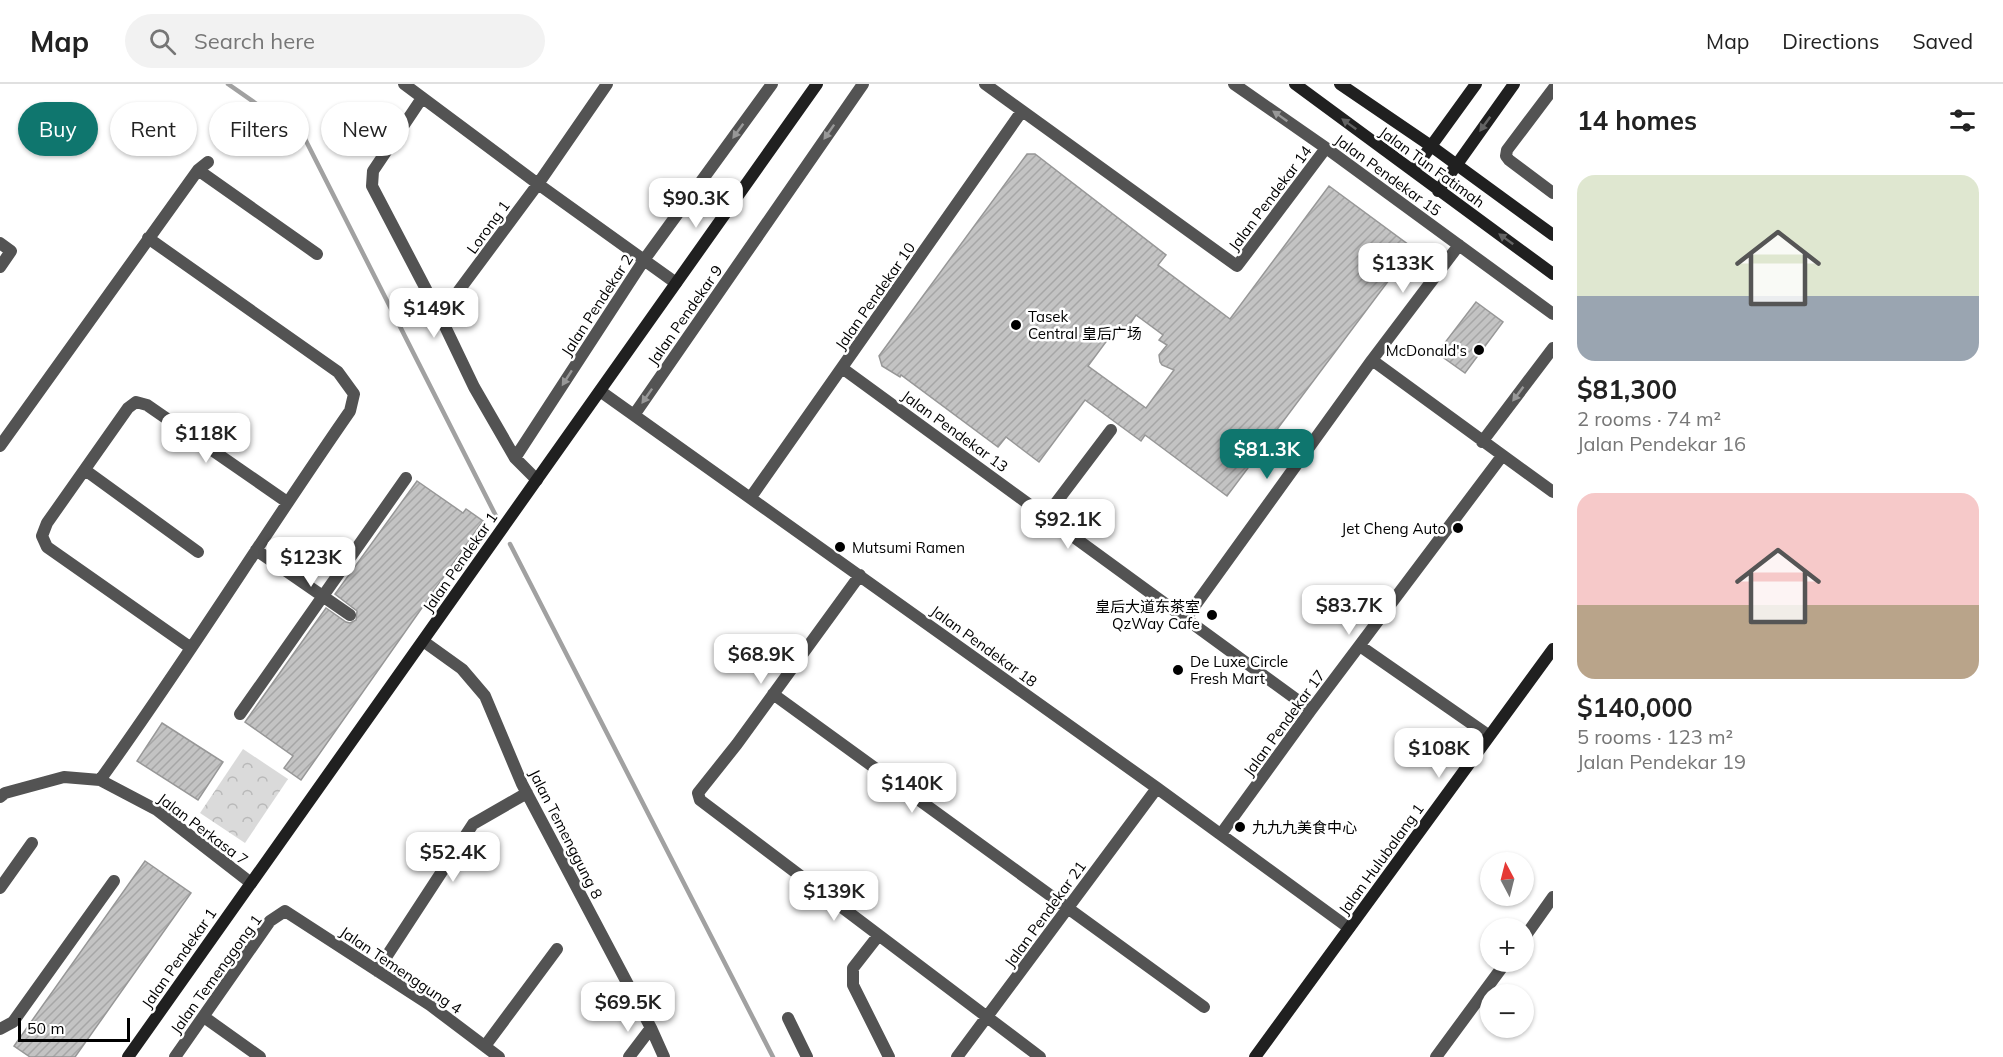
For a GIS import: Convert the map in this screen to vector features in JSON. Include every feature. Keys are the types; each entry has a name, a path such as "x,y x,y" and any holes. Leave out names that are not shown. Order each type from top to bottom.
{"street":[{"path":"404,84 676,283"},
{"name":"Lorong 1","path":"440,316 538,184 607,84"},
{"name":"Jalan Pendekar 2","path":"514,458 644,260 772,84"},
{"name":"Jalan Pendekar 1","path":"128,1057 817,84"},
{"name":"Jalan Pendekar 9","path":"634,415 863,84"},
{"path":"985,84 1022,111"},
{"name":"Jalan Pendekar 15","path":"1234,84 1326,148 1553,314"},
{"name":"Jalan Tun Fatimah","path":"1295,84 1553,274"},
{"name":"Jalan Tun Fatimah","path":"1340,84 1457,164 1553,235"},
{"path":"1413,171 1476,84"},
{"path":"1438,191 1514,84"},
{"path":"1553,88 1507,150 1506,156 1553,193"},
{"path":"422,98 373,171 372,186 440,316 474,387 514,458 537,480"},
{"name":"Jalan Pendekar 14","path":"1022,111 1237,266 1326,148"},
{"name":"Jalan Pendekar 10","path":"751,497 1022,111"},
{"path":"0,446 148,238 203,166 317,254"},
{"path":"99,780 144,719 350,411 354,394 338,372 148,238"},
{"path":"0,243 11,251 0,267"},
{"path":"1186,618 1372,360 1459,245"},
{"path":"1482,442 1553,348"},
{"path":"1372,360 1553,492"},
{"name":"Jalan Pendekar 13","path":"842,368 1311,710"},
{"name":"Jalan Pendekar 18","path":"600,391 860,575 1349,928"},
{"path":"191,648 47,547 42,536 47,523 128,408 136,402 147,405 287,502"},
{"path":"1046,516 1111,430"},
{"name":"Jalan Pendekar 17","path":"1221,834 1502,456"},
{"path":"85,470 198,552"},
{"path":"240,714 406,478"},
{"path":"255,550 350,615"},
{"path":"860,575 698,793 700,800 1040,1057"},
{"name":"Jalan Temenggung 8","path":"423,641 462,669 485,696 526,793 651,1028 664,1057"},
{"path":"1360,646 1488,735"},
{"name":"Jalan Hulubalang 1","path":"1255,1057 1553,649"},
{"path":"773,694 1204,1007"},
{"name":"Jalan Perkasa 7","path":"0,797 5,793 64,777 99,780 156,810 251,883"},
{"name":"Jalan Pendekar 21","path":"957,1057 1157,788"},
{"path":"377,971 473,824 526,793"},
{"path":"0,888 32,843"},
{"path":"0,1029 13,1022 114,881"},
{"path":"1534,924 1553,897"},
{"name":"Jalan Temenggung 4","path":"285,911 430,1005 499,1057"},
{"name":"Jalan Temenggong 1","path":"175,1057 270,921 285,911"},
{"path":"878,936 853,968 853,985 889,1057"},
{"path":"485,1046 557,949"},
{"path":"1436,1057 1499,972"},
{"path":"204,1017 260,1057"},
{"path":"788,1018 807,1057"},
{"path":"629,1057 651,1028"}],"green space":[{"path":"243,749 288,779 245,843 200,813"}],"building":[{"name":"Tasek Central 皇后广场","path":"1027,154 1035,154 1166,255 1158,265 1230,319 1329,186 1413,248 1227,496 1145,435 1141,441 1085,400 1039,462 1006,437 998,447 901,375 900,377 882,366 879,356","holes":["1136,315 1163,335 1159,340 1167,345 1159,355 1160,362 1174,370 1146,408 1088,366 1111,335 1114,337 1121,327 1126,330"]},
{"path":"1476,302 1503,322 1465,373 1437,353"},
{"path":"417,481 463,513 466,509 483,521 301,780 284,768 293,756 245,722 326,608 346,622 356,620 357,611 335,594"},
{"path":"162,723 223,762 198,800 137,761"},
{"path":"145,861 191,893 75,1057 30,1057 14,1046"}],"waterway":[{"path":"228,84 304,137 497,518"},
{"path":"510,544 773,1057"}],"place":[{"name":"Tasek Central 皇后广场","path":"1016,325"},
{"name":"McDonald's","path":"1479,350"},
{"name":"Jet Cheng Auto","path":"1458,528"},
{"name":"Mutsumi Ramen","path":"840,547"},
{"name":"皇后大道东茶室 QzWay Cafe","path":"1212,615"},
{"name":"De Luxe Circle Fresh Mart","path":"1178,670"},
{"name":"九九九美食中心","path":"1240,827"}]}
